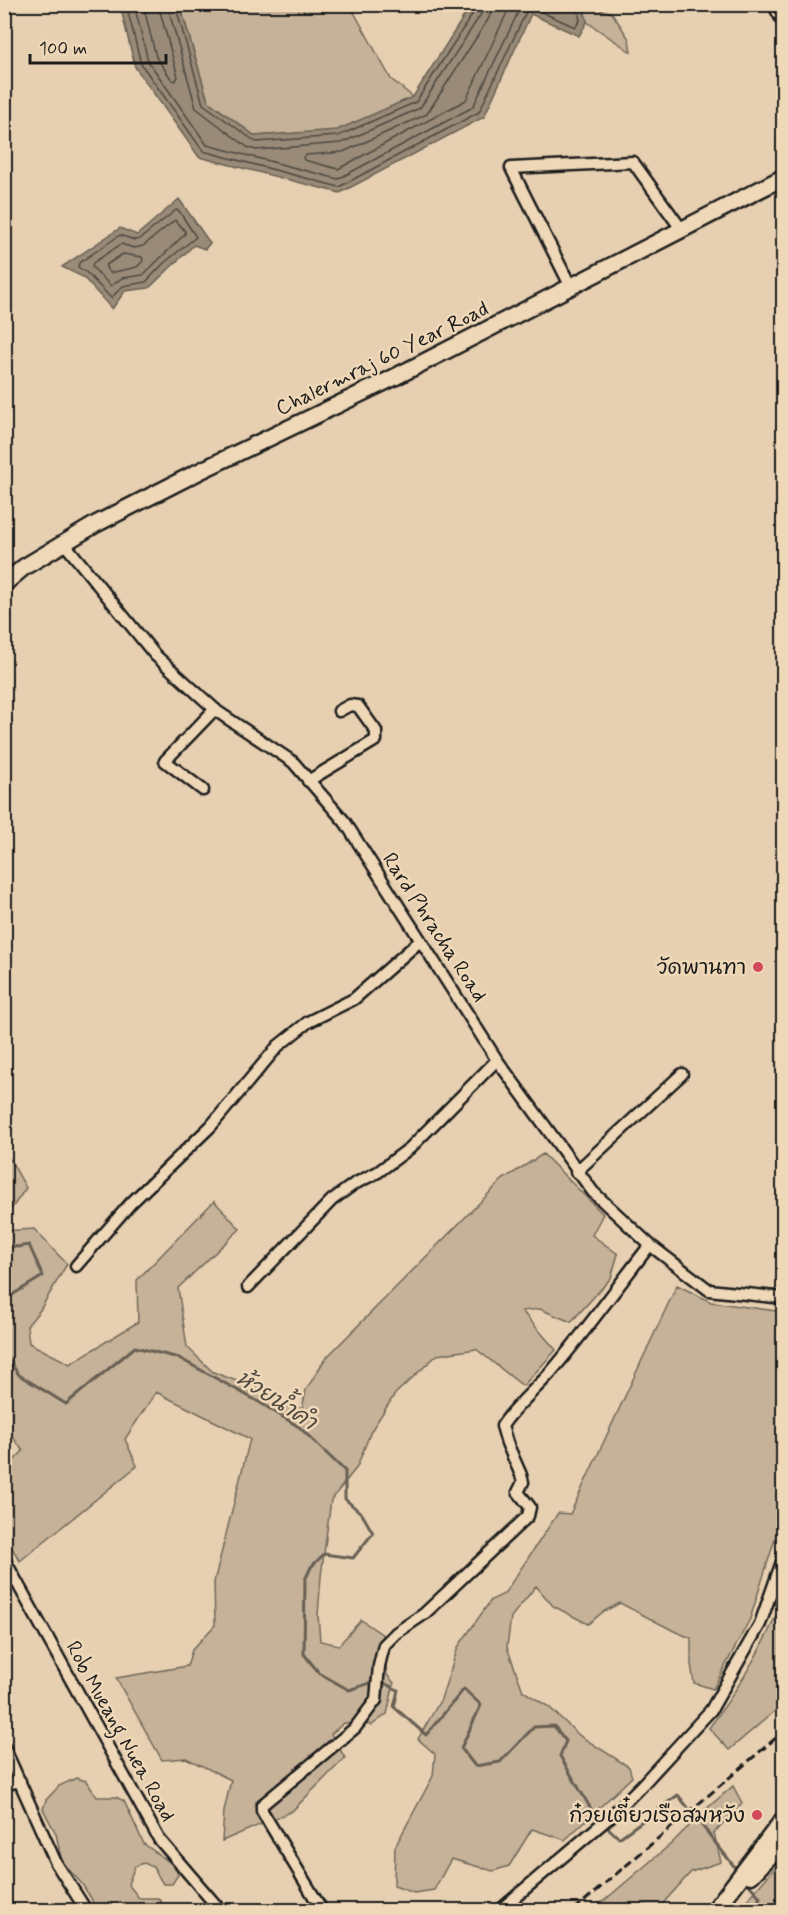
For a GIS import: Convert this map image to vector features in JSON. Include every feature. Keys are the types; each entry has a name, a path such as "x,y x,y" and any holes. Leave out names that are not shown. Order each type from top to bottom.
{"main road":[{"path":"715,1911 753,1866 783,1819"},
{"path":"753,1866 783,1841"}],"street":[{"path":"773,4 783,24"},
{"path":"571,287 511,168 633,162 682,230"},
{"name":"Chalermraj 60 Year Road","path":"4,584 24,567 96,524 391,379 783,177"},
{"name":"Rard Phracha Road","path":"64,543 155,655 215,709 293,762 345,822 497,1060 576,1172 593,1192 650,1245 708,1290 783,1298"},
{"path":"308,781 376,740 376,731 358,706 350,705 339,711"},
{"path":"203,790 165,760 215,709"},
{"path":"76,1266 130,1204 211,1126 278,1046 308,1022 354,999 420,941"},
{"path":"248,1287 332,1200 354,1184 378,1172 410,1148 497,1060"},
{"path":"576,1172 682,1074"},
{"path":"322,1911 262,1811 262,1805 356,1728 376,1700 379,1666 384,1645 396,1632 424,1614 528,1516 530,1507 518,1492 523,1482 521,1475 502,1426 508,1416 551,1372 650,1245"},
{"path":"500,1911 611,1816 711,1710 760,1624 783,1556"},
{"name":"Rob Mueang Nuea Road","path":"4,1559 159,1839 220,1911"},
{"path":"4,1747 56,1863 86,1911"},
{"path":"4,1785 20,1781"}],"shaded area":[{"path":"180,5 350,5 391,79 413,97 337,131 255,136 208,101"},
{"path":"583,5 592,5 592,7 612,13 629,39 631,52 587,22"},
{"path":"5,1154 26,1188 5,1218"},
{"path":"543,1154 603,1214 592,1235 618,1254 611,1278 571,1322 540,1309 522,1311 556,1350 523,1386 476,1349 437,1355 395,1394 371,1431 357,1467 331,1500 318,1615 320,1641 339,1645 361,1620 383,1635 387,1675 394,1683 387,1714 372,1725 344,1723 331,1734 345,1758 292,1811 222,1841 224,1811 231,1780 186,1758 162,1760 116,1678 187,1666 192,1650 215,1625 214,1582 250,1439 156,1392 125,1439 137,1466 20,1561 5,1537 4,1471 23,1451 5,1428 5,1231 34,1229 67,1264 40,1310 27,1326 29,1343 70,1364 138,1322 137,1280 214,1201 240,1229 178,1288 187,1347 213,1372 276,1396 287,1404 302,1409 306,1390 325,1359 502,1180"},
{"path":"677,1285 711,1302 783,1312 783,1513 750,1619 713,1689 694,1683 691,1638 620,1603 603,1612 588,1624 553,1606 536,1586 511,1617 507,1647 523,1691 549,1707 580,1736 629,1767 632,1777 565,1840 532,1829 509,1866 493,1871 451,1859 434,1890 414,1893 394,1886 395,1847 433,1776 435,1754 418,1739 441,1699 458,1647 491,1600 504,1594 558,1513 570,1514"},
{"path":"783,1598 783,1704 729,1750 709,1728 751,1665"},
{"path":"76,1778 86,1781 97,1797 116,1797 124,1801 144,1844 175,1866 178,1875 172,1884 163,1884 153,1867 144,1863 135,1866 128,1884 139,1898 158,1898 164,1906 163,1910 95,1910 82,1884 62,1862 56,1834 43,1809 46,1800 59,1786"},
{"path":"733,1786 742,1803 714,1833 721,1862 691,1872 657,1910 651,1910 645,1905 638,1910 593,1910 672,1843"},
{"path":"783,1858 783,1910 739,1910"}],"water":[{"path":"120,5 180,5 208,101 255,136 337,130 413,97 471,5 583,5 587,22 579,36 531,14 484,117 340,193 199,157 135,67"},
{"path":"179,199 210,243 205,249 194,245 149,288 125,291 112,309 83,277 62,267 120,228 137,235"}],"waterway":[{"name":"ห้วยน้ำคำ","path":"4,1244 17,1247 29,1245 43,1276 4,1300"},
{"name":"ห้วยน้ำคำ","path":"4,1353 19,1375 66,1404 135,1347 179,1358 299,1427 345,1471 345,1499 362,1514 373,1533 353,1558 324,1554 311,1567 305,1580 304,1654 319,1673 349,1690 376,1681"},
{"name":"ห้วยน้ำคำ","path":"382,1682 398,1690 394,1707 426,1735 464,1689 481,1705 461,1748 475,1766 500,1762 534,1727 554,1726 566,1741 560,1756 594,1814 600,1820"},
{"name":"ห้วยน้ำคำ","path":"605,1825 619,1838 678,1795 737,1870"},
{"name":"ห้วยน้ำคำ","path":"745,1880 760,1897 754,1910"}],"railway":[{"path":"574,1910 784,1731"}],"place":[{"name":"วัดพานทา","path":"758,967"},
{"name":"ก๋วยเตี๋ยวเรือสมหวัง","path":"757,1815"}]}
